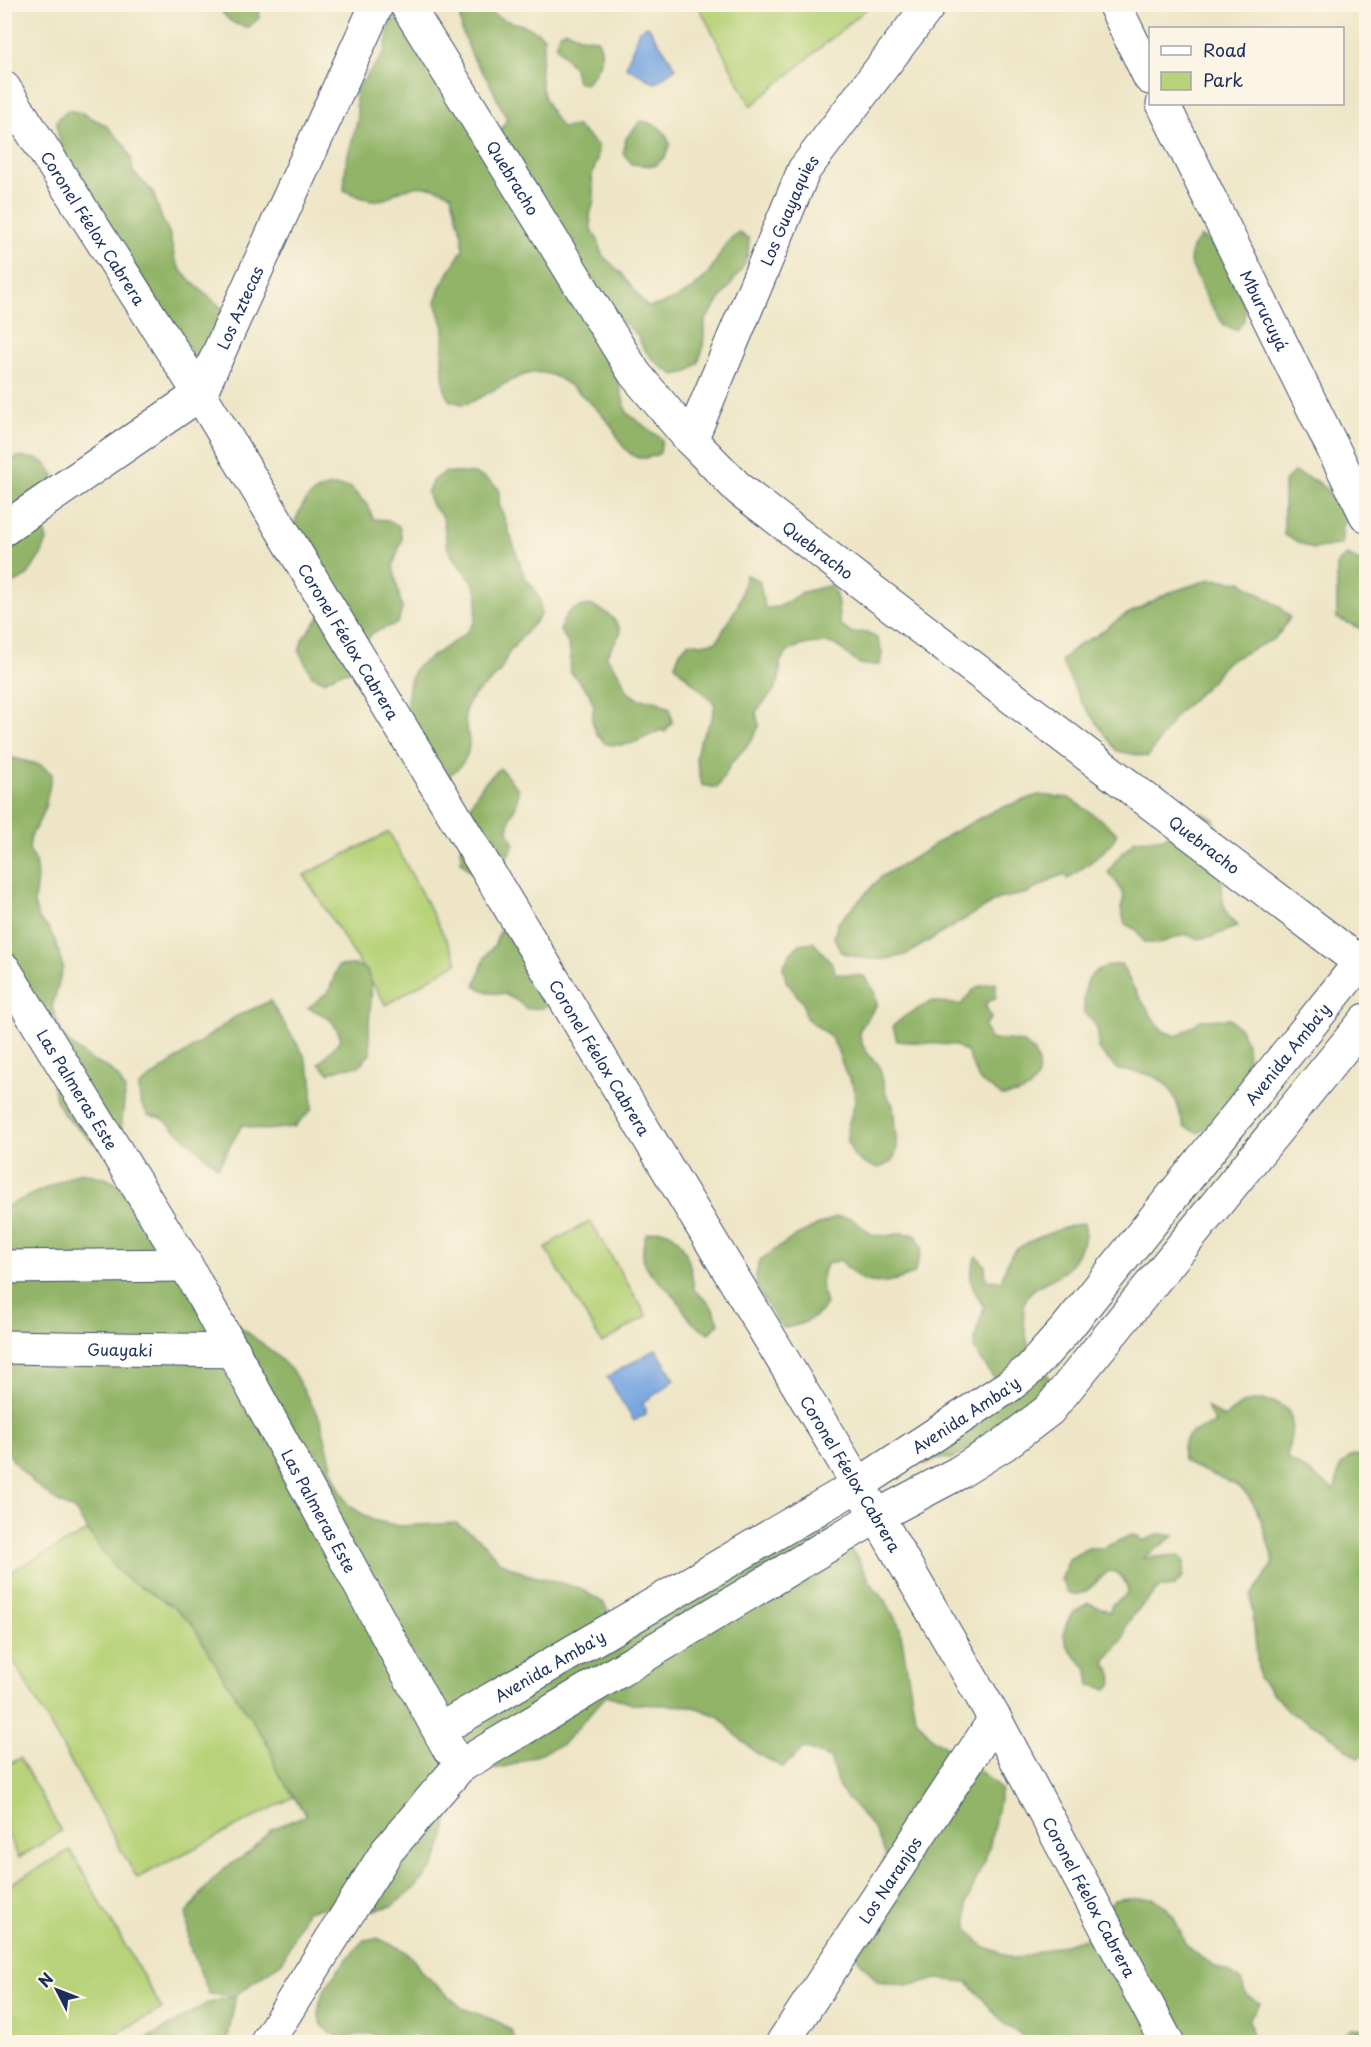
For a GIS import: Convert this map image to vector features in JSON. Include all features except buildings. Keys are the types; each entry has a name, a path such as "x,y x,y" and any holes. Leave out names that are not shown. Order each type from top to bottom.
{"street":[{"name":"Los Aztecas","path":"200,394 377,4"},
{"name":"Quebracho","path":"406,4 635,374 691,440 740,490 1365,961"},
{"name":"Los Guayaquies","path":"691,440 804,170 930,4"},
{"path":"1114,4 1149,76"},
{"name":"Coronel Féelox Cabrera","path":"4,88 200,394 877,1516 995,1719 1167,2043"},
{"name":"Mburucuyá","path":"1163,105 1366,515"},
{"path":"4,529 200,394"},
{"name":"Avenida Amba'y","path":"439,1730 858,1485 1009,1386 1030,1369 1066,1329 1365,961"},
{"name":"Las Palmeras Este","path":"4,969 186,1265 459,1767"},
{"path":"267,2043 387,1851 459,1767 877,1516 958,1473 1003,1445 1049,1410 1366,1020"},
{"path":"4,1267 186,1265"},
{"name":"Guayaki","path":"4,1347 234,1351"},
{"name":"Los Naranjos","path":"783,2043 995,1719"}],"green space":[{"path":"217,5 260,5 259,18 249,27 238,25 227,18"},
{"path":"468,5 483,5 498,17 528,27 544,37 541,84 548,106 562,128 577,126 598,146 597,161 592,175 594,201 590,215 591,229 598,240 602,255 622,274 647,307 685,294 701,282 726,244 738,232 749,239 748,254 743,267 705,321 703,348 698,363 688,372 675,375 663,368 644,349 637,335 626,324 614,317 615,371 627,413 662,439 660,453 654,456 640,458 630,453 622,445 609,423 591,404 570,385 547,374 529,373 469,403 462,404 449,400 444,387 442,357 444,328 436,302 440,287 463,249 462,235 451,194 431,187 418,187 404,189 386,198 374,200 344,190 346,162 358,119 355,91 384,54 390,24 401,13 500,132 507,119 488,80 473,58 462,31 460,18"},
{"path":"698,5 871,5 751,106"},
{"path":"567,30 579,37 597,39 600,46 600,63 585,84 577,82 574,68 556,46 560,33"},
{"path":"68,110 82,113 106,125 125,146 131,158 133,172 153,192 169,232 175,260 182,272 223,309 212,384 65,160 57,120"},
{"path":"641,121 659,128 670,144 665,157 654,166 632,164 623,153 626,138"},
{"path":"1201,237 1224,253 1245,306 1244,321 1236,330 1224,325 1208,301 1190,262 1192,247"},
{"path":"18,457 43,462 54,475 39,513 47,541 42,553 27,576 15,583 5,584 5,460"},
{"path":"445,472 480,476 499,489 499,503 525,578 534,588 540,601 541,615 508,654 503,667 496,676 469,702 464,714 469,743 466,758 451,774 438,780 406,710 410,682 415,668 465,634 475,622 478,594 472,581 454,559 447,546 443,517 433,507 427,493 433,480"},
{"path":"1294,472 1318,482 1334,498 1347,517 1342,530 1342,544 1313,549 1284,535 1284,482"},
{"path":"330,486 350,487 368,506 373,519 387,520 399,526 402,539 393,566 402,609 398,623 372,633 351,670 324,681 312,676 299,651 303,638 321,615 295,522 308,499 317,491"},
{"path":"1347,555 1366,564 1366,631 1337,618 1337,564"},
{"path":"746,575 759,580 765,608 779,607 803,592 831,585 837,600 840,625 851,633 865,632 877,638 882,652 880,665 870,665 858,663 842,649 830,644 798,646 789,651 780,662 777,684 771,695 756,712 759,726 752,740 732,762 717,788 702,785 696,757 699,743 712,718 715,705 675,665 680,652 689,642 702,644 717,641 738,605"},
{"path":"1211,579 1242,582 1280,607 1290,617 1274,639 1226,662 1212,681 1177,714 1148,757 1117,751 1081,701 1061,661 1079,644 1094,637 1122,617 1168,593"},
{"path":"590,605 609,615 621,632 606,656 622,678 627,692 638,699 654,700 670,708 672,722 665,732 661,730 635,742 622,745 606,744 596,733 592,720 594,706 589,693 570,671 570,649 560,631 564,619 570,612"},
{"path":"13,758 41,765 52,774 44,812 31,836 29,849 35,861 37,877 34,904 38,918 55,940 63,967 52,1007 62,1034 71,1045 94,1062 108,1068 118,1077 125,1090 121,1132 94,1143 64,1115 57,1103 53,1088 52,1059 5,957 4,760"},
{"path":"500,768 518,789 517,803 510,818 508,831 514,845 505,859 497,866 471,872 461,862 465,824 475,796 484,783"},
{"path":"1038,795 1069,798 1107,824 1117,834 1101,854 1068,879 1066,874 1028,893 998,899 907,954 873,959 857,957 840,951 834,937 838,923 882,876 950,834 995,810"},
{"path":"1202,813 1214,819 1218,833 1215,846 1224,874 1223,902 1228,916 1238,926 1212,937 1197,939 1185,934 1158,944 1144,942 1137,930 1125,924 1121,909 1124,896 1108,873 1116,860 1135,840 1164,838 1188,817"},
{"path":"389,832 458,962 386,1005 304,875"},
{"path":"501,928 521,929 554,1003 542,1008 527,1009 504,994 490,993 475,986 485,957 495,944"},
{"path":"813,942 831,962 836,974 864,976 874,991 877,1004 859,1031 862,1044 869,1056 879,1065 886,1094 893,1105 897,1149 892,1162 879,1168 865,1164 854,1156 848,1143 847,1129 855,1102 854,1087 830,1036 806,1018 803,1003 786,981 783,967 790,954 800,944"},
{"path":"1121,964 1133,987 1163,1031 1177,1036 1201,1020 1230,1019 1241,1030 1248,1056 1243,1083 1210,1126 1198,1133 1184,1127 1171,1090 1165,1084 1151,1075 1118,1070 1098,1049 1097,1029 1093,1021 1084,1013 1086,985 1089,978 1100,969"},
{"path":"355,965 367,970 371,985 370,1054 359,1066 329,1073 319,1064 341,1039 329,1019 308,1008 329,991 338,966"},
{"path":"996,983 996,997 985,1004 991,1018 984,1026 991,1040 1016,1041 1032,1050 1038,1062 1038,1069 1035,1083 1027,1090 1002,1096 979,1080 967,1052 955,1045 897,1041 893,1026 905,1016 932,1001 961,1005 975,989"},
{"path":"270,1001 304,1055 312,1079 312,1109 294,1127 263,1130 242,1125 218,1167 162,1118 148,1115 140,1101 139,1086 235,1017"},
{"path":"80,1172 108,1179 135,1194 230,1319 273,1352 293,1372 321,1421 335,1479 348,1505 372,1520 399,1526 456,1523 480,1539 500,1562 526,1574 579,1588 604,1603 611,1618 814,1521 839,1536 858,1559 870,1582 887,1603 900,1628 915,1717 932,1738 980,1771 1001,1790 989,1849 967,1902 968,1930 983,1946 1015,1959 1092,1936 1104,1911 1114,1900 1154,1898 1174,1917 1185,1943 1195,1953 1218,1968 1231,1973 1241,1981 1246,1995 1260,2003 1249,2019 1251,2034 1258,2042 1023,2042 1021,2034 1005,2025 968,1982 937,1979 906,1986 878,1982 858,1959 851,1933 886,1856 874,1829 839,1788 830,1758 804,1748 783,1767 758,1754 718,1716 691,1706 632,1704 607,1695 563,1744 512,1765 485,1771 462,1783 448,1809 445,1837 434,1866 416,1887 392,1906 365,1912 337,1905 306,1911 282,1962 236,1995 227,2042 142,2042 206,2004 234,1996 209,1994 189,1943 187,1914 223,1869 250,1852 272,1829 306,1815 277,1772 269,1746 222,1675 192,1624 172,1606 125,1578 106,1557 75,1511 53,1499 32,1481 13,1461 5,1447 5,1207"},
{"path":"836,1217 850,1218 873,1235 887,1236 902,1233 916,1235 922,1248 914,1274 894,1280 872,1282 858,1277 840,1260 827,1264 821,1283 826,1304 818,1314 807,1321 782,1328 757,1289 756,1274 760,1260 797,1235"},
{"path":"590,1221 647,1316 602,1343 546,1249 556,1240"},
{"path":"1084,1223 1084,1239 1070,1266 1033,1290 1025,1301 1024,1321 1027,1338 1031,1353 1049,1378 1049,1393 1033,1411 1005,1430 951,1459 937,1458 925,1464 917,1452 998,1384 974,1349 984,1307 976,1294 971,1277 973,1263 977,1256 985,1266 986,1280 1001,1281 1010,1257 1017,1249 1045,1235"},
{"path":"659,1230 672,1234 686,1253 694,1290 710,1304 719,1323 710,1333 693,1323 675,1297 654,1277 645,1264 643,1246 646,1234"},
{"path":"1263,1400 1284,1407 1292,1420 1287,1458 1334,1491 1339,1468 1353,1455 1366,1456 1366,1754 1358,1758 1324,1730 1289,1712 1259,1678 1251,1596 1274,1562 1260,1518 1250,1498 1243,1490 1183,1460 1186,1438 1194,1431 1215,1424 1207,1407 1224,1418 1242,1404"},
{"path":"143,1502 311,1788 137,1878 5,1646 4,1575"},
{"path":"1161,1534 1174,1536 1143,1558 1179,1555 1184,1562 1183,1577 1173,1587 1160,1587 1127,1624 1124,1638 1106,1659 1106,1666 1113,1677 1112,1685 1106,1689 1090,1685 1087,1669 1065,1641 1066,1626 1074,1613 1089,1603 1110,1612 1111,1605 1124,1597 1128,1590 1122,1577 1109,1571 1086,1591 1068,1593 1061,1580 1069,1559 1088,1548 1103,1548 1131,1535 1138,1536 1142,1541"},
{"path":"20,1758 61,1831 19,1858 5,1828 4,1767"},
{"path":"70,1850 162,2009 101,2042 5,2042 5,1887"},
{"path":"377,1938 403,1950 420,1970 462,2008 499,2022 511,2030 516,2042 433,2042 415,2035 400,2040 385,2040 372,2033 343,2039 330,2033 321,2022 319,2010 321,1997 337,1971 364,1940"},
{"path":"1352,2028 1366,2029 1366,2042 1335,2042 1341,2036"}],"water":[{"path":"648,26 676,68 655,83 626,67 639,30"},
{"path":"656,1349 675,1380 643,1403 646,1414 634,1421 607,1377"}]}
